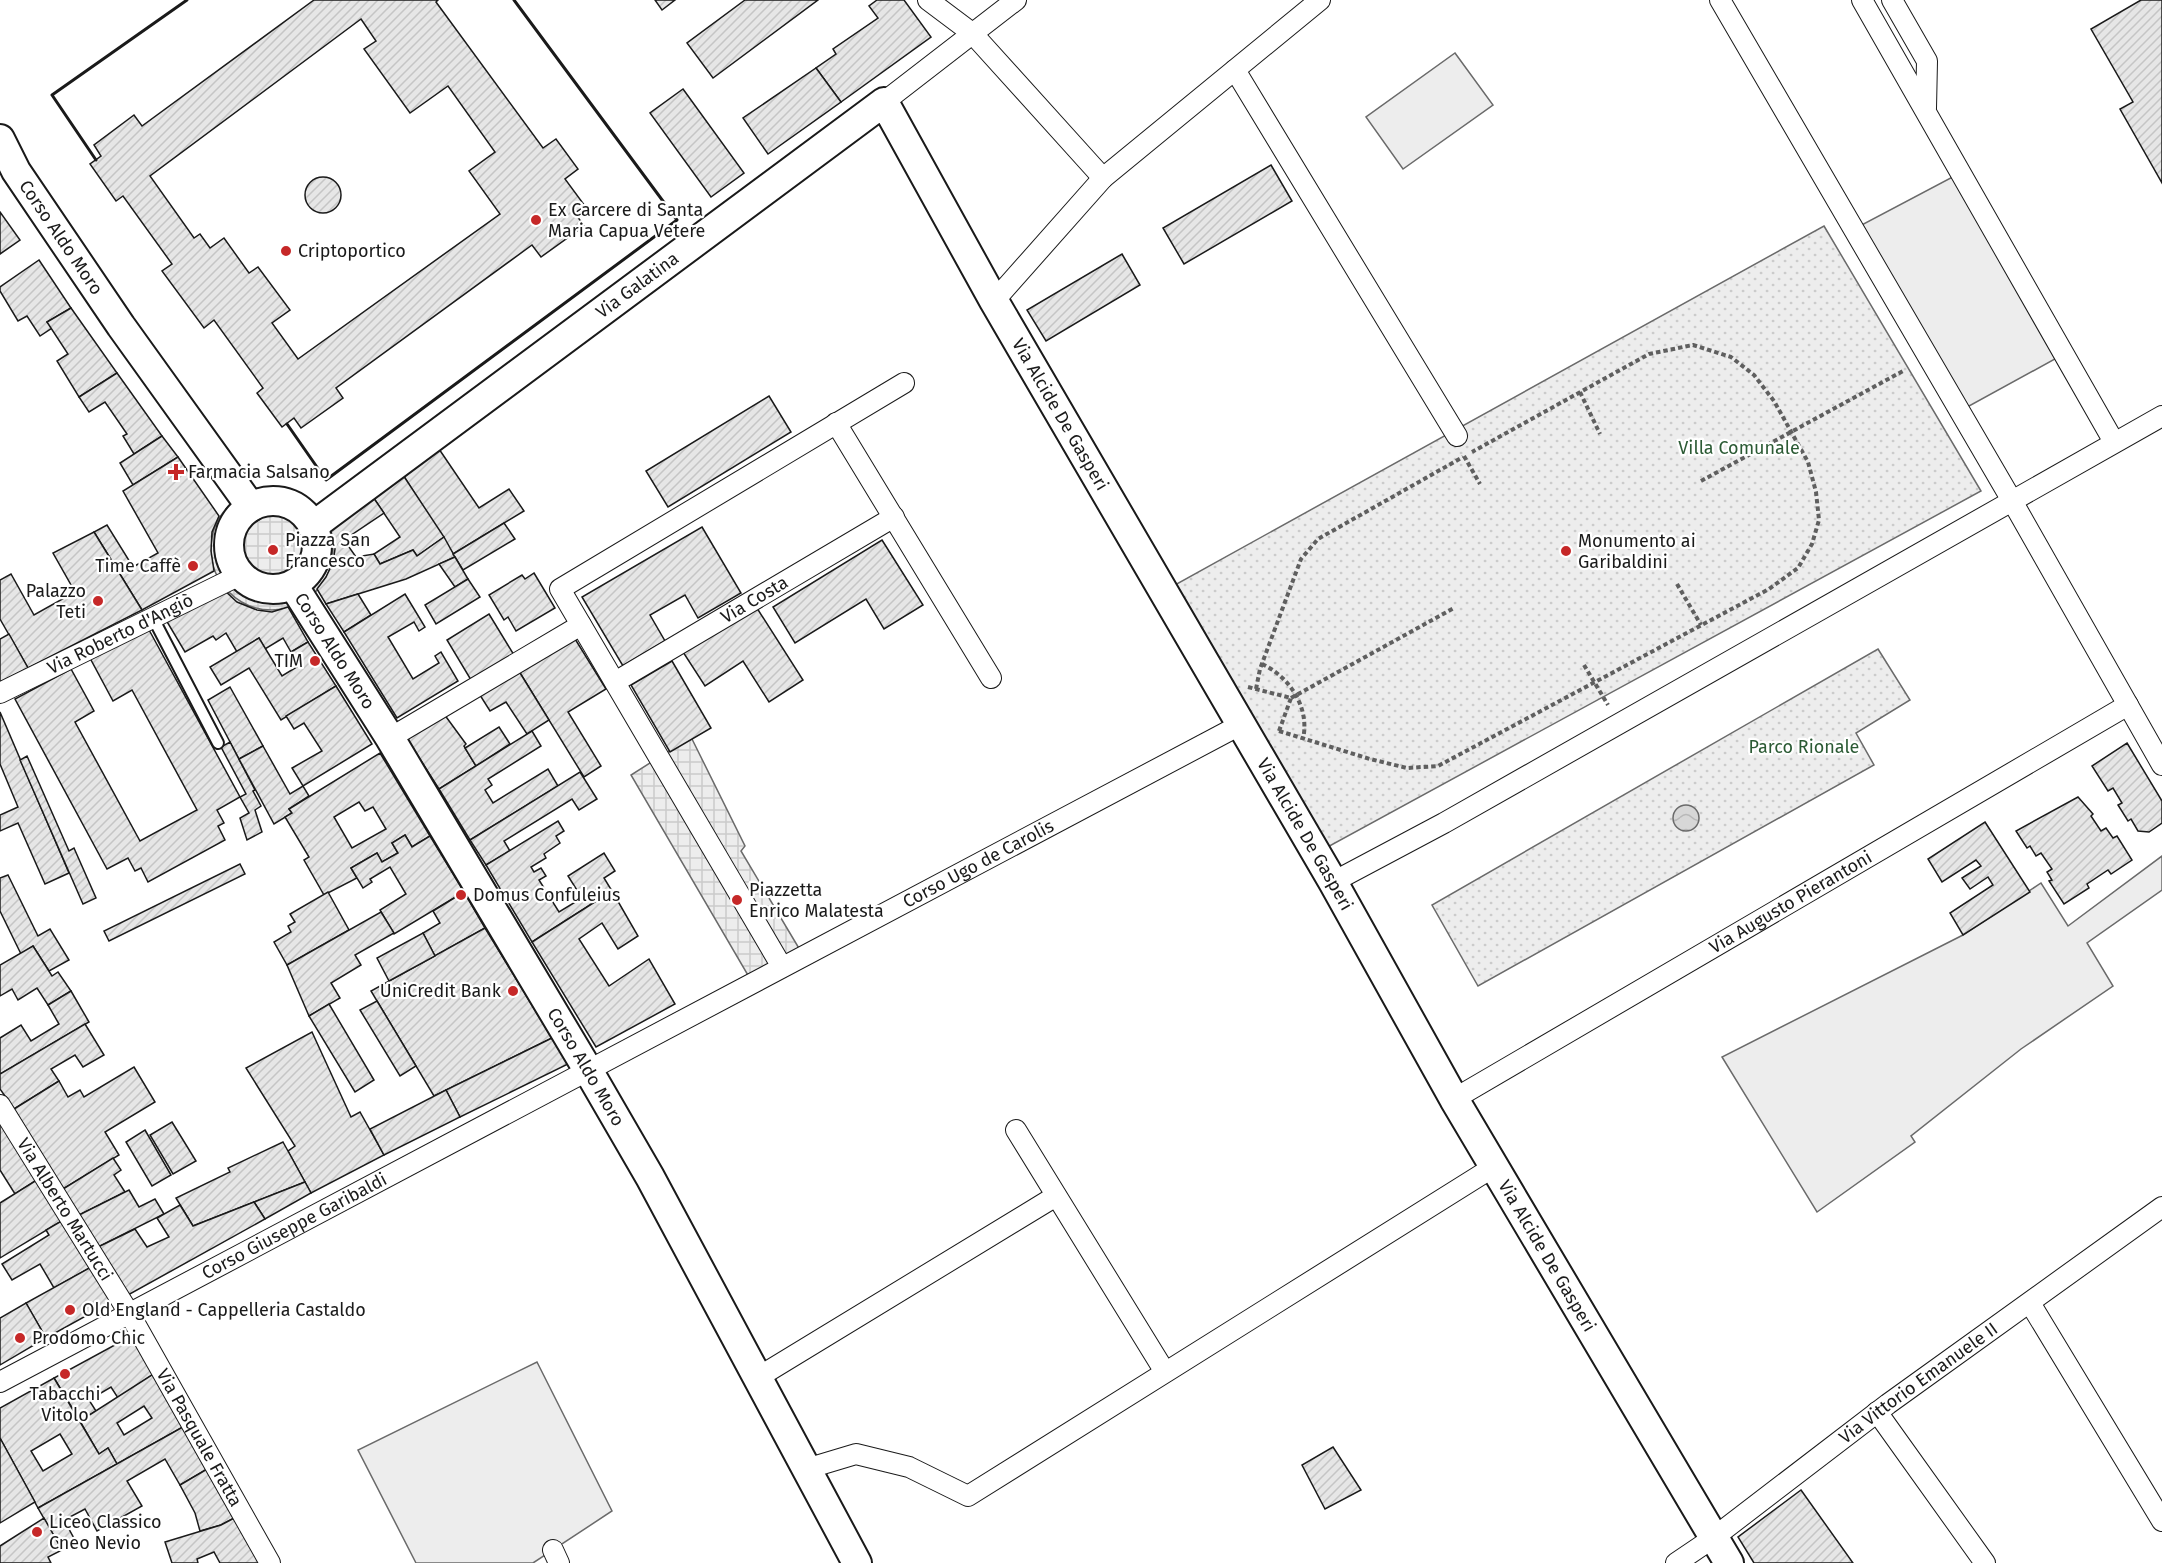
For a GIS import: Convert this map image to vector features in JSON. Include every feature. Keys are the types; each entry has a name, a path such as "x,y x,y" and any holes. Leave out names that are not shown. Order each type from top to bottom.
{"main road":[{"name":"Via Alcide De Gasperi","path":"884,102 994,301 1333,882 1454,1099 1728,1563"},
{"name":"Via Galatina","path":"313,526 884,102"},
{"name":"Corso Aldo Moro","path":"0,139 16,171 121,326 251,507"},
{"path":"272,502 292,506 304,514 313,526 317,539 312,566 293,585 280,589 265,589 240,575 230,551 230,538 241,515 251,507 272,502"},
{"name":"Corso Aldo Moro","path":"293,585 390,738 650,1177 857,1563"}],"street":[{"path":"928,0 972,33 1103,178"},
{"name":"Via Galatina","path":"884,102 1016,0"},
{"path":"994,301 1103,178 1320,0"},
{"path":"1720,0 2011,499 2162,765"},
{"path":"1862,0 1926,108 2114,442"},
{"path":"1892,0 1927,61 1926,108"},
{"path":"1235,70 1457,436"},
{"path":"782,967 560,589 904,383"},
{"path":"1333,882 1453,818 2011,499 2162,416"},
{"path":"837,423 991,678"},
{"name":"Via Costa","path":"615,682 894,517"},
{"name":"Via Roberto d'Angiò","path":"0,693 152,616 240,575"},
{"path":"390,738 581,624"},
{"name":"Via Augusto Pierantoni","path":"1454,1099 2128,705"},
{"name":"Corso Ugo de Carolis","path":"588,1070 1240,725"},
{"name":"Corso Giuseppe Garibaldi","path":"0,1382 588,1070"},
{"name":"Via Alberto Martucci","path":"0,1106 129,1313"},
{"path":"1016,1130 1165,1372"},
{"path":"806,1469 856,1454 909,1467 968,1496 1495,1166"},
{"path":"757,1378 1056,1196"},
{"name":"Via Vittorio Emanuele II","path":"1676,1563 1713,1538 1877,1412 2162,1207"},
{"path":"2030,1303 2162,1521"},
{"name":"Via Pasquale Fratta","path":"129,1313 270,1563"},
{"path":"1877,1412 1985,1563"}],"lane":[{"path":"152,616 218,743"}],"path":[{"path":"1256,689 1262,664 1301,559 1318,539 1649,354 1693,345 1731,357 1754,375 1792,431 1808,462 1816,492 1819,520 1812,544 1798,568 1769,589 1438,766 1407,768 1279,731"},
{"path":"1701,481 1903,371"},
{"path":"1580,392 1600,434"},
{"path":"1457,436 1458,447 1480,484"},
{"path":"1677,584 1701,625"},
{"path":"1276,741 1293,697 1454,608"},
{"path":"1262,664 1277,671 1288,682 1305,719 1303,739"},
{"path":"1584,665 1608,705"},
{"path":"1244,686 1293,697"}],"shaded area":[{"path":"1455,53 1493,105 1403,169 1366,117"},
{"path":"1962,172 2064,354 1960,411 1854,229"},
{"name":"Piazza San Francesco","path":"272,488 295,493 306,498 315,506 323,515 328,526 333,549 328,572 323,583 315,592 306,600 295,605 272,610 249,605 238,600 229,592 221,583 216,572 211,549 216,526 221,515 229,506 238,498 249,493"},
{"name":"Piazzetta Enrico Malatesta","path":"691,737 745,846 741,851 800,950 749,977 631,775"},
{"path":"2162,856 2162,890 2087,943 2113,986 2021,1049 1911,1136 1915,1142 1817,1212 1722,1057 1963,935 2041,883 2068,926"},
{"path":"537,1362 612,1511 533,1563 416,1563 358,1450"}],"green space":[{"name":"Villa Comunale","path":"1824,226 1981,491 1324,849 1173,586"},
{"name":"Parco Rionale","path":"1878,649 1910,700 1856,733 1874,765 1478,986 1432,905"}],"water":[{"path":"1686,805 1695,809 1699,818 1695,827 1686,831 1677,827 1673,818 1677,809"}],"building":[{"name":"Ex Carcere di Santa Maria Capua Vetere","path":"314,0 438,0 436,2 543,148 556,139 578,169 565,179 585,206 575,213 584,226 541,257 532,245 336,388 343,398 301,428 294,418 282,427 257,393 263,388 214,320 204,328 162,271 172,264 123,196 116,201 90,164 101,156 94,145 134,115 142,126","holes":["361,19 376,41 364,49 410,113 448,86 495,152 469,171 500,214 298,359 272,323 290,310 258,267 249,273 224,238 210,248 200,234 194,238 150,176"]},
{"path":"655,0 675,0 662,10"},
{"path":"745,0 818,0 713,78 687,43"},
{"path":"877,0 904,0 931,37 841,102 816,68 836,54 833,49 878,18 869,6"},
{"path":"2141,0 2162,0 2162,183 2120,109 2133,102 2091,29"},
{"path":"816,68 841,102 768,154 743,118"},
{"path":"683,89 744,173 711,197 650,113"},
{"path":"1271,165 1292,201 1184,264 1163,228"},
{"path":"323,177 336,182 341,195 336,208 323,213 310,208 305,195 310,182"},
{"path":"0,212 20,240 0,254"},
{"path":"1122,254 1140,285 1046,341 1027,310"},
{"path":"39,260 71,308 47,322 52,328 40,336 27,316 18,321 0,291 0,287"},
{"path":"71,308 117,373 79,397 57,361 68,354 47,322"},
{"path":"117,373 162,436 134,454 123,436 127,434 105,402 89,412 79,397"},
{"path":"769,396 791,432 668,507 646,471"},
{"path":"162,436 178,457 133,485 120,463"},
{"path":"439,449 479,508 509,489 524,511 453,554 403,475"},
{"path":"178,457 219,516 212,532 211,551 214,571 142,610 94,532 107,525 133,567 158,553 123,491"},
{"path":"403,475 444,537 417,556 413,550 380,564 374,554 400,537 373,497"},
{"path":"373,497 384,513 344,540 356,557 374,554 380,564 413,550 417,556 444,537 455,557 406,579 326,604 317,589 333,562 335,549 330,527"},
{"path":"504,523 515,539 463,570 453,554"},
{"path":"702,527 741,593 698,618 685,595 650,615 665,641 623,666 582,597"},
{"name":"Palazzo Teti","path":"94,532 142,610 28,668 0,619 0,580 11,574 34,615 75,592 53,553"},
{"path":"882,540 923,605 884,629 866,599 795,643 773,607"},
{"path":"455,557 468,579 455,587 439,564"},
{"path":"534,573 555,608 516,631 508,617 504,620 489,595 522,575 525,579"},
{"path":"468,579 480,597 436,624 425,605"},
{"path":"222,588 237,602 257,610 272,612 288,607 308,642 291,652 283,638 265,649 259,638 237,652 226,633 216,640 213,636 185,652 166,620"},
{"path":"358,594 371,615 344,632 326,604"},
{"path":"405,594 425,627 419,631 414,622 388,637 413,679 439,663 435,656 441,652 458,681 397,718 344,632"},
{"path":"755,605 803,680 769,702 743,661 705,686 683,652"},
{"path":"489,614 514,655 471,680 447,640"},
{"path":"148,628 240,797 217,810 224,823 218,826 225,840 148,882 141,868 135,871 128,858 107,869 15,699 71,669 94,711 75,722 140,841 197,810 132,690 113,701 90,658"},
{"path":"9,634 28,668 0,682 0,639"},
{"path":"572,634 606,689 568,712 601,766 584,777 517,668"},
{"path":"259,638 282,676 300,665 291,652 308,642 336,686 281,720 249,668 221,685 210,667"},
{"path":"672,661 711,728 670,752 631,685"},
{"path":"517,668 549,720 527,734 506,702 490,711 478,692"},
{"path":"336,686 372,744 303,786 292,768 322,751 304,723 294,729 286,716"},
{"path":"230,687 263,746 239,759 208,700"},
{"path":"0,712 69,873 45,884 18,823 0,831 0,815 18,807 0,764"},
{"path":"444,714 466,744 464,746 476,766 439,789 406,737"},
{"path":"499,727 510,744 476,766 465,748"},
{"path":"532,731 541,746 488,779 492,785 485,790 493,803 548,769 558,786 470,840 439,789"},
{"path":"230,742 261,806 255,810 262,832 247,840 240,818 249,813 240,797 246,794 221,747"},
{"path":"2127,743 2162,801 2162,823 2149,832 2138,831 2131,819 2128,821 2118,805 2122,803 2113,788 2108,791 2092,766"},
{"path":"263,746 290,794 303,786 309,796 289,809 292,813 274,824 239,759"},
{"path":"380,753 430,836 412,847 405,835 392,843 398,853 382,862 377,853 351,868 357,878 324,895 304,860 309,857 285,817 292,813 289,809","holes":["359,802 365,811 373,807 386,829 352,848 334,817"]},
{"path":"27,756 69,851 74,848 96,898 83,904 20,760"},
{"path":"580,772 597,799 579,810 572,799 504,841 510,851 486,865 470,840"},
{"path":"2078,797 2093,814 2091,816 2101,831 2106,828 2113,838 2117,836 2132,860 2111,874 2108,870 2087,884 2089,888 2064,904 2049,881 2052,880 2047,872 2052,869 2041,853 2036,856 2030,846 2027,848 2016,831"},
{"path":"558,821 564,831 556,836 560,843 544,854 546,858 531,867 534,872 541,868 546,876 539,880 559,912 582,898 568,876 604,853 615,871 604,878 612,891 532,942 486,865"},
{"path":"1985,822 2030,892 1963,935 1950,913 1993,885 1988,877 1970,889 1962,878 1981,866 1976,860 1942,882 1928,859"},
{"path":"405,835 412,847 430,836 464,892 394,934 380,910 406,894 390,867 370,879 372,882 363,888 351,868 377,853 382,862 398,853 392,843"},
{"path":"240,864 245,874 109,941 104,931"},
{"path":"8,875 38,936 50,929 69,960 49,971 33,946 21,954 0,911 0,878"},
{"path":"612,891 638,936 618,949 602,923 579,939 609,986 649,959 675,1004 596,1047 532,942"},
{"path":"328,892 349,930 287,965 274,942 291,932 288,926 295,922 290,914"},
{"path":"464,892 485,928 435,956 423,933 440,923 433,911"},
{"path":"381,912 394,933 355,955 361,965 331,983 340,998 309,1016 287,965"},
{"path":"485,928 552,1038 434,1096 371,991"},
{"path":"423,933 435,956 389,981 377,958"},
{"path":"33,946 52,976 58,972 71,991 48,1005 37,988 18,1000 12,989 0,996 0,965"},
{"path":"71,991 89,1022 0,1074 0,1038 21,1025 31,1041 59,1024 48,1005"},
{"path":"377,1001 416,1066 400,1076 360,1010"},
{"path":"329,1004 374,1080 355,1092 309,1016"},
{"path":"85,1024 104,1055 83,1067 75,1055 51,1069 59,1081 14,1109 0,1089 0,1074"},
{"path":"312,1032 351,1117 360,1112 384,1155 311,1193 288,1151 295,1146 246,1068"},
{"path":"552,1038 568,1064 460,1117 446,1090"},
{"path":"134,1067 155,1102 105,1132 119,1155 63,1189 14,1109 59,1081 68,1097 80,1090 84,1097"},
{"path":"446,1090 460,1117 384,1155 370,1129"},
{"path":"0,1122 40,1178 15,1194 0,1170"},
{"path":"172,1122 196,1161 173,1174 150,1135"},
{"path":"145,1130 171,1175 152,1186 126,1142"},
{"path":"283,1142 305,1182 193,1226 176,1198 230,1172 228,1168"},
{"path":"113,1158 121,1170 114,1175 125,1192 79,1215 63,1189"},
{"path":"40,1178 65,1219 0,1258 0,1203"},
{"path":"305,1182 311,1193 265,1219 254,1202"},
{"path":"129,1190 139,1207 155,1199 164,1214 98,1247 79,1215"},
{"path":"254,1202 265,1219 128,1295 98,1247 135,1229 147,1247 169,1237 157,1218 180,1205 193,1226"},
{"path":"65,1219 93,1266 54,1288 40,1264 12,1280 2,1264 49,1235 46,1230"},
{"path":"93,1266 113,1301 46,1338 26,1303"},
{"path":"26,1303 46,1338 0,1365 0,1318"},
{"path":"135,1334 158,1371 118,1398 111,1387 89,1400 96,1411 80,1421 54,1378"},
{"path":"158,1371 190,1423 117,1464 108,1448 99,1454 80,1421","holes":["144,1406 152,1418 124,1435 117,1423"]},
{"path":"54,1378 99,1454 108,1448 117,1464 38,1508 0,1438 0,1408","holes":["60,1434 72,1454 43,1471 31,1451"]},
{"path":"190,1423 214,1465 180,1485 165,1459 127,1481 142,1506 97,1531 85,1509 64,1520 76,1542 62,1550 38,1508"},
{"path":"0,1438 35,1502 0,1523"},
{"path":"1333,1447 1361,1490 1325,1509 1302,1465"},
{"path":"214,1465 240,1515 221,1525 200,1531 195,1513 180,1485"},
{"path":"1801,1490 1853,1563 1754,1563 1738,1537"},
{"path":"240,1515 267,1563 220,1563 214,1552 197,1559 198,1563 172,1563 165,1542 221,1525"},
{"name":"Liceo Classico Cneo Nevio","path":"44,1518 62,1550 48,1557 51,1563 0,1563 0,1546"}],"wall":[{"path":"96,160 52,95 187,0"},
{"path":"287,424 326,480 677,220 514,0"}],"place":[{"name":"Ex Carcere di Santa Maria Capua Vetere","path":"536,220"},
{"name":"Criptoportico","path":"286,251"},
{"name":"Farmacia Salsano","path":"176,472"},
{"name":"Piazza San Francesco","path":"273,550"},
{"name":"Monumento ai Garibaldini","path":"1566,551"},
{"name":"Time Caffè","path":"193,566"},
{"name":"Palazzo Teti","path":"98,601"},
{"name":"TIM","path":"315,661"},
{"name":"Domus Confuleius","path":"461,895"},
{"name":"Piazzetta Enrico Malatesta","path":"737,900"},
{"name":"UniCredit Bank","path":"513,991"},
{"name":"Old England - Cappelleria Castaldo","path":"70,1310"},
{"name":"Prodomo Chic","path":"20,1338"},
{"name":"Tabacchi Vitolo","path":"65,1374"},
{"name":"Liceo Classico Cneo Nevio","path":"37,1532"}]}
